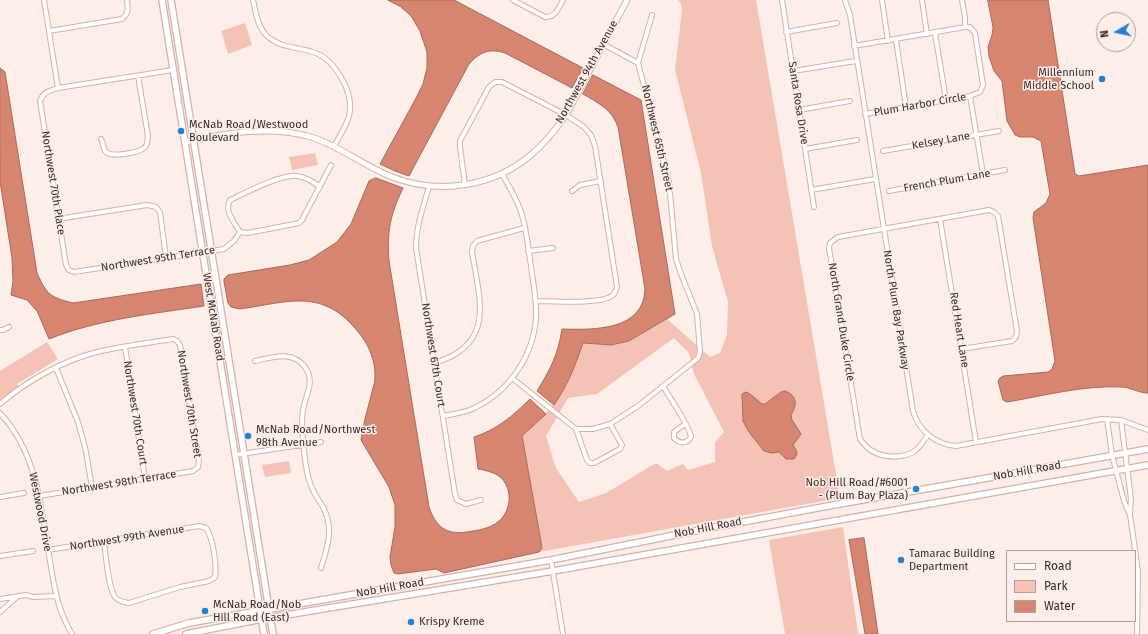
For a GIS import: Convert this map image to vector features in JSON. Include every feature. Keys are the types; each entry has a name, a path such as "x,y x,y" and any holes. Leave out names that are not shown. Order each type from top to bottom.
{"main road":[{"name":"West McNab Road","path":"162,0 264,634"},
{"name":"West McNab Road","path":"171,0 273,634"},
{"name":"Nob Hill Road","path":"153,634 189,623 551,560 759,519 1148,449"},
{"name":"Nob Hill Road","path":"186,634 262,619 553,570 1148,465"}],"street":[{"path":"44,0 58,88 173,70"},
{"path":"49,31 122,19 129,10 127,0"},
{"path":"253,0 256,18 260,28 267,36 283,45 315,52 326,59 335,68 342,79 348,92 350,115 334,146"},
{"path":"514,0 545,17 550,17 555,14 563,0"},
{"name":"Northwest 94th Avenue","path":"185,142 244,132 270,130 311,137 334,146 392,177 409,183 429,186 465,185 484,181 502,174 532,155 554,131 566,115 627,0"},
{"name":"Santa Rosa Drive","path":"782,0 814,206"},
{"name":"North Plum Bay Parkway","path":"845,0 850,15 856,61 913,411 917,422 928,435 941,443 956,446 1107,419 1121,420 1148,430"},
{"path":"882,0 888,41"},
{"path":"922,0 927,34"},
{"path":"854,46 896,40 964,27 965,17 962,0"},
{"path":"603,44 638,63 652,15"},
{"path":"786,32 837,23"},
{"name":"Plum Harbor Circle","path":"865,114 970,96 980,92 983,85 975,33 970,27 964,27"},
{"path":"935,33 946,100"},
{"path":"896,40 906,107"},
{"path":"793,71 856,61"},
{"name":"Northwest 65th Street","path":"638,63 669,182 676,259 694,304 698,324 700,352 698,358 663,386"},
{"path":"101,139 105,151 114,155 137,152 144,149 147,145 148,136 138,76"},
{"path":"465,185 460,141 489,87 494,82 502,82 566,115 584,127 591,135 595,146 617,287 615,293 604,300 536,301"},
{"name":"Northwest 70th Place","path":"58,88 46,92 40,101 58,219 66,265 69,270"},
{"path":"970,96 983,174"},
{"path":"799,110 850,101"},
{"name":"Kelsey Lane","path":"883,151 999,130"},
{"path":"805,149 857,140"},
{"path":"320,187 306,178 292,176 285,177 230,200 227,205 227,210 240,232 248,233 299,223 302,220 320,187 332,165"},
{"name":"French Plum Lane","path":"889,191 1004,170"},
{"path":"443,416 472,409 500,391 512,378 528,352 533,337 536,319 536,301 522,213 502,174"},
{"path":"811,190 875,179"},
{"path":"572,191 580,185 600,181"},
{"name":"Northwest 67th Court","path":"429,186 418,224 416,248 455,494 457,500 466,504 481,500"},
{"path":"58,219 147,205 156,207 160,212 166,258"},
{"name":"North Grand Duke Circle","path":"928,435 921,445 911,453 891,457 878,454 863,444 859,435 829,248 830,242 838,237 989,210 998,216 1017,331 1016,337 1012,341 962,349"},
{"name":"Red Heart Lane","path":"940,219 976,442"},
{"path":"434,363 447,360 464,349 472,340 478,329 481,314 472,252 473,246 477,241 524,228"},
{"name":"Northwest 95th Terrace","path":"69,270 74,272 224,249 229,246 240,232"},
{"path":"528,251 553,248"},
{"path":"0,330 9,327"},
{"name":"Northwest 70th Street","path":"125,347 173,339 177,341 180,346 198,467"},
{"path":"0,404 37,378 72,360 90,354 125,347"},
{"name":"Northwest 70th Court","path":"125,347 146,479"},
{"path":"255,361 284,356 292,357 300,361 306,368 310,378 310,389 303,410 302,422 308,475 311,485 323,507 330,525 329,543 322,568"},
{"path":"56,368 78,422 85,447 92,487"},
{"path":"512,378 576,429 587,460 590,463 594,463 620,449 622,445 610,424"},
{"path":"576,429 593,428 610,424 638,406 663,386 685,424 691,437 684,442 678,442 674,438 674,432 685,424"},
{"name":"Westwood Drive","path":"0,412 18,435 33,472 39,496 56,596 67,627 72,634"},
{"path":"1107,419 1112,455 1124,501 1130,515"},
{"path":"1121,420 1131,499 1130,515 1135,550"},
{"path":"235,455 321,442"},
{"name":"Northwest 98th Terrace","path":"39,496 193,471 198,467"},
{"path":"0,497 24,493"},
{"name":"Northwest 99th Avenue","path":"48,550 199,526 206,528 210,533 216,570 215,577 209,581 180,587 129,603 121,602 116,598 110,580 104,542"},
{"path":"0,556 33,551"},
{"path":"1136,558 1138,572 1137,634"},
{"path":"551,560 563,634"},
{"path":"0,599 26,595 33,597 56,596"},
{"path":"0,612 19,596"}],"green space":[{"path":"678,0 756,0 840,498 539,552 542,548 522,436 534,426 553,405 573,371 583,343 608,345 628,341 667,319 710,357 720,353 727,335 728,302 712,246 701,173 675,70 682,10 681,3","holes":["674,338 689,353 694,374 724,432 715,442 715,462 688,470 683,464 667,471 656,463 606,493 579,502 556,468 546,436 568,398 597,394"]},
{"path":"245,23 252,45 228,54 221,31"},
{"path":"315,153 318,165 292,170 289,157"},
{"path":"47,342 58,359 17,384 19,388 0,400 0,371"},
{"path":"289,461 291,473 265,477 262,465"},
{"path":"843,527 858,634 785,634 769,540"}],"water":[{"path":"388,0 454,0 583,68 572,88 505,53 489,51 481,54 469,64 409,176 380,164 423,84 427,68 427,52 420,31 411,16 401,7"},
{"path":"988,0 1048,0 1075,174 1079,176 1148,165 1148,393 1124,387 1107,387 1078,389 1007,402 1003,400 998,381 1000,378 1003,376 1048,372 1052,369 1055,361 1033,218 1034,212 1046,203 1050,194 1041,141 1033,137 1020,137 1015,135 1007,121 1002,81 994,71 989,56 988,47 993,28"},
{"path":"0,68 5,72 37,273 47,291 54,297 73,303 201,284 204,306 106,322 68,332 49,339 37,311 27,300 11,295 13,281 12,258 0,181"},
{"path":"593,75 641,100 675,314 629,341 611,345 583,343 571,375 554,405 537,391 553,362 562,329 602,328 615,325 626,320 636,313 642,303 645,289 618,127 608,111 583,94"},
{"path":"376,178 403,188 390,223 389,261 429,507 432,514 435,520 443,528 448,531 460,533 488,527 499,521 506,511 509,492 504,481 499,476 489,471 478,469 474,437 504,422 530,399 546,414 522,436 542,548 539,552 444,573 436,569 398,574 394,573 390,557 395,527 395,505 389,487 361,440 375,378 373,360 366,343 346,318 332,309 318,303 290,301 240,309 231,307 228,303 224,279 228,275 290,265 309,260 337,242 351,224 369,181"},
{"path":"785,391 794,398 795,404 791,415 792,420 801,434 793,445 797,454 794,459 786,459 779,452 772,453 764,451 749,432 743,421 742,394 746,392 762,404 765,404 781,392"},
{"path":"864,538 878,634 865,634 849,540"}],"place":[{"name":"Millennium Middle School","path":"1102,79"},
{"name":"McNab Road/Westwood Boulevard","path":"181,131"},
{"name":"McNab Road/Northwest 98th Avenue","path":"248,436"},
{"name":"Nob Hill Road/#6001 - (Plum Bay Plaza)","path":"916,489"},
{"name":"Tamarac Building Department","path":"901,560"},
{"name":"McNab Road/Nob Hill Road (East)","path":"205,611"},
{"name":"Krispy Kreme","path":"411,622"}]}
